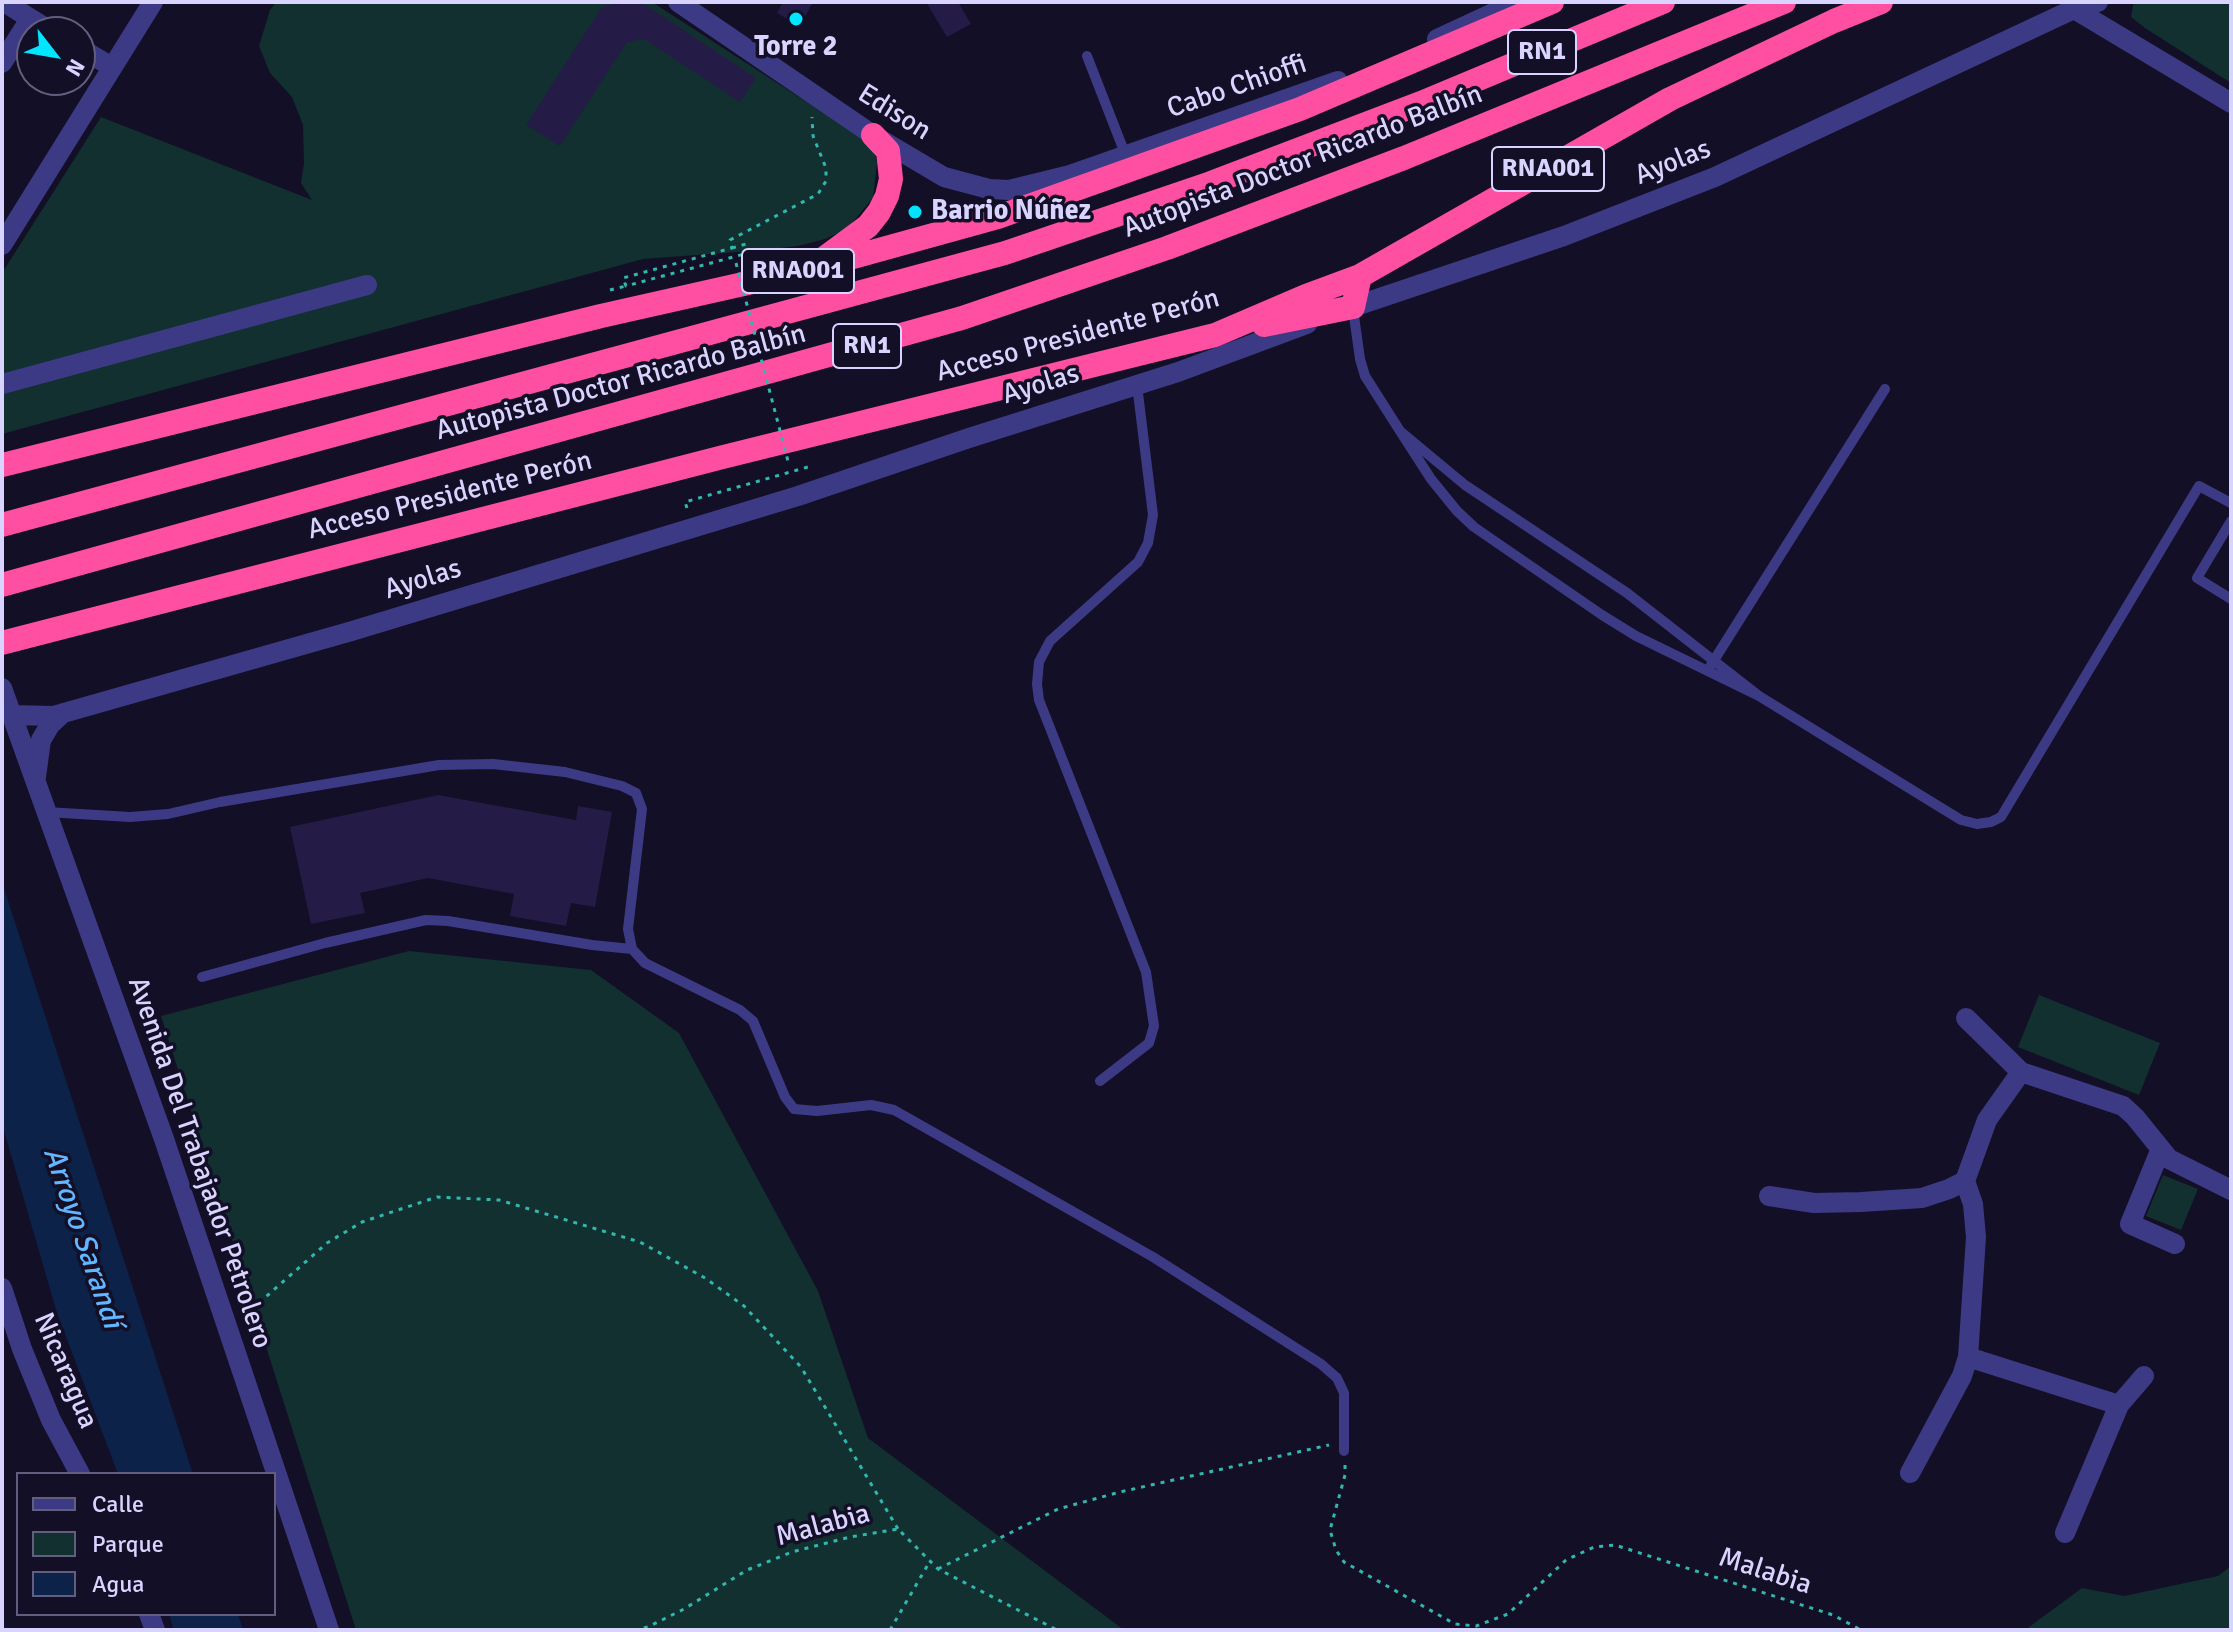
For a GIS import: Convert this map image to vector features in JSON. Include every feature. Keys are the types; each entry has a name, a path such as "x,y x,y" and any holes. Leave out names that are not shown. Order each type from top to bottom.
{"highway":[{"name":"RNA001","path":"10,462 601,316 810,269 998,217 1285,114 1552,2"},
{"name":"Autopista Doctor Ricardo Balbín","path":"2,525 1005,253 1239,173 1421,103 1663,2"},
{"name":"Autopista Doctor Ricardo Balbín","path":"2,585 962,318 1167,248 1404,158 1784,2"},
{"name":"Acceso Presidente Perón","path":"2,643 1215,335 1360,276 1670,99 1781,45 1881,2"},
{"path":"810,269 868,226 887,196 891,179 888,151 873,135"},
{"path":"1215,335 1353,307 1360,276"}],"street":[{"path":"4,2 25,16"},
{"path":"2,245 153,2"},
{"name":"Edison","path":"678,2 873,135 944,177 965,185"},
{"name":"Cabo Chioffi","path":"965,185 1009,190 1070,175 1331,84 1517,2"},
{"name":"Ayolas","path":"11,715 36,717 63,713 352,631 770,504 1137,385 1353,307 1564,236 1715,177 2074,9 2098,2"},
{"path":"2074,9 2231,103"},
{"path":"2,63 16,41"},
{"path":"96,58 112,67"},
{"path":"2,384 367,285"},
{"name":"Avenida Del Trabajador Petrolero","path":"2,688 164,1139 276,1472"},
{"path":"36,785 41,740 50,725 63,713"},
{"path":"1966,1018 2021,1072 2123,1106 2169,1159 2231,1190"},
{"path":"1910,1473 1962,1376 1968,1357 1976,1237 1973,1204 1965,1181 1987,1120 2021,1072"},
{"path":"2160,1151 2130,1224 2175,1244"},
{"path":"1769,1196 1814,1203 1922,1198 1965,1181"},
{"name":"Nicaragua","path":"2,1288 45,1406 79,1472"},
{"path":"1968,1357 2119,1405"},
{"path":"2065,1533 2119,1405 2144,1376"},
{"name":"Avenida Del Trabajador Petrolero","path":"276,1473 329,1630"}],"lane":[{"path":"1087,56 1126,156"},
{"path":"1353,307 1365,376 1431,479 1474,527 1636,636 1759,696 1961,820 1977,824 2001,817 2199,486 2231,503"},
{"path":"1100,1081 1149,1043 1154,1026 1146,972 1039,700 1037,684 1039,662 1050,641 1138,562 1148,543 1153,515 1137,385"},
{"path":"1707,671 1885,389"},
{"path":"1400,431 1465,485 1627,593 1759,696"},
{"path":"2231,521 2197,578 2231,599"},
{"path":"46,812 130,817 168,814 220,802 439,765 493,764 565,772 622,786 636,793 642,809 628,929 632,949 658,971 740,1010 753,1021 785,1097 794,1109 817,1111 871,1105 894,1110 1153,1257 1321,1364 1337,1378 1344,1393 1344,1451"},
{"path":"202,977 325,943 426,920 632,949"}],"path":[{"path":"732,248 730,240 818,194 826,181 826,168 813,136 812,121 813,111 821,100"},
{"path":"746,244 748,253 626,286 623,278 732,248 746,244"},
{"path":"734,256 791,471"},
{"path":"227,1327 247,1315 327,1243 362,1222 437,1197 499,1200 640,1242 705,1278 744,1306 801,1367 898,1529"},
{"path":"938,1569 1058,1509 1329,1445 1344,1451"},
{"name":"Malabia","path":"1344,1451 1345,1475 1330,1530 1336,1550 1344,1562 1455,1624 1476,1626 1508,1614 1566,1560 1594,1547 1615,1545 1833,1615 1861,1630"},
{"name":"Malabia","path":"634,1630 648,1627 684,1609 747,1570 792,1552 872,1532 898,1529 938,1569 1057,1630"},
{"path":"890,1630 930,1561"}],"green space":[{"path":"276,2 652,2 860,134 874,151 877,163 873,198 847,229 825,239 764,250 643,259 2,434 2,273 101,117 312,200 301,183 303,125 292,97 270,73 259,46 270,10"},
{"path":"2137,2 2231,2 2231,83 2131,17 2133,5"},
{"path":"409,951 591,970 679,1033 818,1291 868,1438 1124,1630 356,1630 161,1016"},
{"path":"2039,995 2160,1043 2139,1095 2018,1047"},
{"path":"2163,1175 2198,1189 2181,1230 2146,1216"},
{"path":"2231,1566 2231,1630 2025,1630 2082,1588 2124,1596 2218,1576"}],"water":[{"name":"Arroyo Sarandí","path":"2,882 192,1472 117,1472 57,1313 2,1124"},
{"path":"170,1616 239,1616 243,1630 174,1630"}],"building":[{"path":"641,2 756,78 740,102 644,39 627,42 560,146 526,125 602,7"},
{"name":"Torre 2","path":"783,2 813,2 800,26 777,13"},
{"path":"926,2 958,2 971,24 947,37"},
{"path":"438,795 576,820 578,806 612,812 595,907 571,903 566,926 510,916 514,894 428,878 360,893 365,913 311,924 290,827"}],"place":[{"name":"Torre 2","path":"796,19"},
{"name":"Barrio Núñez","path":"915,212"}]}
